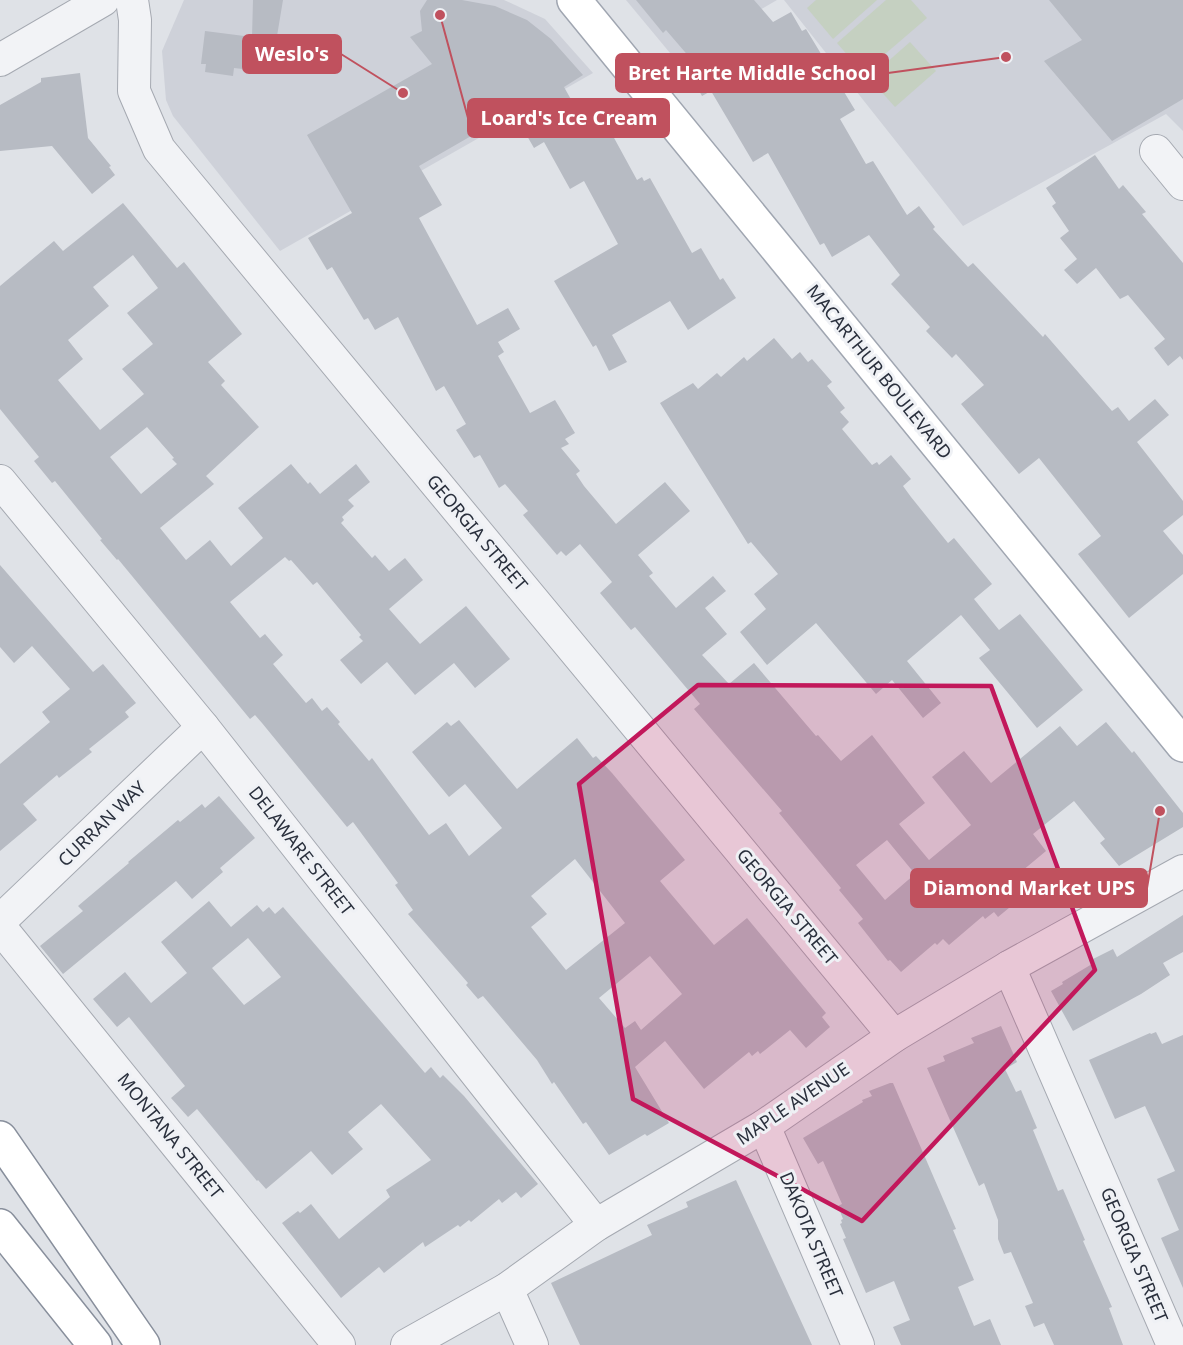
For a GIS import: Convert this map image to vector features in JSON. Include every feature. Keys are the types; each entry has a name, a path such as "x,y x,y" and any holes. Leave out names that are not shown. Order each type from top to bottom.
{"main road":[{"name":"MACARTHUR BOULEVARD","path":"574,0 1183,745"},
{"path":"0,1138 143,1345"},
{"path":"0,1226 95,1345"}],"street":[{"path":"0,60 103,0"},
{"name":"GEORGIA STREET","path":"132,0 135,20 134,91 159,149 894,1036"},
{"path":"1156,151 1183,184"},
{"name":"DELAWARE STREET","path":"0,481 203,727 596,1225"},
{"name":"CURRAN WAY","path":"0,921 203,727"},
{"name":"MAPLE AVENUE","path":"407,1345 507,1289 596,1225 764,1126 894,1036 1009,967 1183,871"},
{"name":"MONTANA STREET","path":"0,927 339,1345"},
{"name":"GEORGIA STREET","path":"1009,967 1173,1345"},
{"name":"DAKOTA STREET","path":"764,1126 858,1345"},
{"path":"507,1289 532,1345"}],"highlighted area":[{"path":"698,685 991,686 1095,970 862,1221 633,1099 579,784"}],"shaded area":[{"path":"184,0 504,0 545,19 593,73 280,251 173,116 166,100 162,51"},
{"path":"626,0 777,0 675,59"},
{"path":"784,0 1183,0 1183,131 1166,114 963,226"}],"green space":[{"path":"816,0 877,0 833,39 807,8"},
{"path":"886,0 911,0 927,18 863,73 837,43"},
{"path":"910,42 936,71 895,107 869,78"}],"building":[{"path":"253,0 283,0 271,72 234,68 233,76 205,72 206,64 201,64 205,31 252,37"},
{"path":"427,0 462,0 495,6 527,20 551,39 583,75 564,87 586,126 596,120 601,128 607,125 637,180 642,177 644,181 650,178 692,253 701,248 720,280 723,278 736,298 688,330 670,301 612,335 627,362 609,371 596,345 593,347 554,281 618,244 584,181 570,189 544,142 534,148 515,115 487,131 485,128 419,166 442,205 419,218 477,325 508,308 520,329 498,342 504,352 498,356 530,413 555,400 575,433 565,439 569,444 561,448 580,471 576,474 584,486 616,524 665,482 690,511 638,555 653,573 649,576 676,608 713,576 726,591 705,608 727,634 702,655 729,684 754,663 816,736 818,735 841,761 872,735 925,803 899,824 929,860 971,825 932,777 964,751 991,783 1060,726 1077,746 1106,722 1132,753 1134,751 1183,813 1183,827 1119,866 1100,843 1105,839 1074,801 1033,834 1046,851 1005,885 1007,886 1003,889 1015,903 998,917 994,912 985,919 983,916 949,945 943,939 937,945 935,943 901,972 890,960 888,961 858,923 863,919 839,890 841,888 779,813 782,811 694,709 700,704 635,627 631,630 600,593 612,582 580,544 566,556 561,551 557,555 523,515 528,511 505,484 499,488 480,455 474,458 456,430 466,424 444,386 436,391 398,317 375,330 368,318 364,320 332,267 327,270 308,238 352,213 307,135 432,64 410,37 422,31 420,11","holes":["887,840 915,874 885,900 856,865"]},
{"path":"636,0 754,0 773,22 791,12 802,31 806,29 855,110 840,119 866,164 873,161 907,215 919,206 935,227 933,229 968,267 973,263 1043,337 1045,334 1112,411 1118,407 1129,421 1155,399 1169,415 1137,442 1183,501 1183,515 1163,531 1183,555 1183,574 1129,618 1078,554 1101,536 1039,458 1019,474 961,404 984,385 956,354 952,358 926,331 930,327 891,284 900,275 869,235 832,257 824,243 820,245 768,153 753,162 711,91 702,96 688,71 697,66 666,30 663,33"},
{"path":"1049,0 1183,0 1183,99 1112,141 1044,61 1082,40"},
{"path":"80,73 88,138 111,166 109,167 115,175 92,194 52,146 0,151 0,105 41,82 41,78"},
{"path":"1095,155 1119,189 1123,185 1146,212 1142,214 1183,263 1183,360 1180,356 1168,366 1154,348 1165,339 1128,295 1120,299 1096,268 1077,284 1064,270 1077,259 1060,238 1069,231 1052,206 1056,203 1046,188"},
{"path":"123,203 177,268 184,262 242,334 208,362 225,381 221,385 259,427 206,476 214,484 160,528 186,560 210,540 231,566 263,538 238,508 291,464 320,494 356,464 370,482 348,500 354,506 342,517 344,520 341,523 372,558 375,555 389,571 405,558 423,580 389,609 420,644 466,606 510,659 475,688 454,663 415,695 387,662 361,684 340,660 363,641 359,637 361,635 317,582 313,585 291,560 285,557 230,602 260,638 265,634 283,655 273,664 306,703 312,698 322,711 327,707 369,761 372,758 429,835 446,823 469,856 502,828 465,784 449,797 412,752 447,722 451,726 459,720 517,789 577,738 593,758 596,756 612,773 685,860 660,881 714,945 747,918 826,1013 822,1017 830,1027 806,1048 790,1030 760,1054 758,1051 752,1056 749,1052 704,1089 665,1041 635,1067 669,1123 609,1155 586,1122 583,1124 554,1082 552,1084 537,1060 483,996 478,999 466,985 468,983 408,914 413,910 395,885 398,883 353,822 347,827 255,715 250,719 100,540 102,539 55,481 52,483 34,461 39,457 0,409 0,286 54,241 63,251","holes":["133,255 158,288 127,313 153,344 122,369 144,394 100,430 58,380 83,359 68,340 109,306 93,287","147,427 177,464 141,494 110,457","575,859 625,923 566,970 531,927 547,914 531,896","650,956 682,994 641,1030 635,1021 625,1028 599,998"]},
{"path":"774,338 792,359 800,352 808,362 812,359 832,382 827,386 845,408 840,412 849,422 842,429 872,465 877,462 879,465 891,455 911,479 903,486 911,497 948,543 954,538 992,584 974,599 999,630 1020,614 1083,690 1037,728 979,658 990,650 961,615 907,661 941,703 923,718 892,680 876,694 816,623 767,665 740,632 766,609 754,594 778,574 751,542 748,544 660,403 693,383 698,389 717,373 721,377 744,357 747,361"},
{"path":"0,565 93,672 103,664 136,703 125,712 129,717 89,749 92,752 59,778 57,775 23,804 37,820 0,851 0,764 50,722 42,712 70,689 32,646 14,663 0,647"},
{"path":"219,796 255,838 220,868 223,872 192,899 176,881 63,974 40,946 83,911 78,906 178,820 180,822 202,804 205,808"},
{"path":"209,901 231,927 257,905 263,912 269,907 275,914 283,907 425,1073 431,1067 440,1078 443,1075 464,1096 538,1184 521,1198 516,1192 502,1203 499,1199 471,1222 469,1220 460,1227 458,1225 425,1247 423,1242 384,1273 379,1267 341,1298 282,1223 311,1204 339,1239 390,1197 386,1190 431,1160 381,1104 348,1132 363,1149 332,1175 311,1151 266,1189 197,1109 188,1117 171,1098 185,1086 129,1017 117,1027 93,999 125,972 151,1003 187,973 161,942","holes":["248,938 281,977 244,1005 212,968"]},
{"path":"1183,915 1183,952 1163,963 1170,975 1141,994 1073,1031 1051,991 1092,964 1091,960 1113,949 1117,957"},
{"path":"1001,1026 1017,1062 1005,1069 1016,1092 1021,1090 1037,1128 1033,1130 1058,1191 1063,1189 1112,1307 1109,1308 1123,1345 1054,1345 1044,1323 1034,1327 1025,1306 1033,1303 1011,1252 1004,1254 998,1239 998,1220 984,1183 979,1186 927,1068 945,1061 943,1056 974,1043 971,1038"},
{"path":"1156,1032 1162,1044 1183,1035 1183,1288 1161,1238 1179,1230 1157,1179 1175,1171 1145,1106 1115,1119 1089,1060"},
{"path":"893,1083 956,1229 953,1230 974,1280 958,1287 974,1326 990,1319 1001,1345 901,1345 893,1327 910,1320 894,1281 866,1293 843,1239 846,1238 840,1224 843,1219 838,1206 842,1204 823,1161 818,1164 803,1138 872,1096 869,1091"},
{"path":"736,1180 812,1345 580,1345 551,1283 652,1235 647,1225 688,1207 686,1202"}],"place":[{"name":"Loard's Ice Cream","path":"440,15"},
{"name":"Bret Harte Middle School","path":"1006,57"},
{"name":"Weslo's","path":"403,93"},
{"name":"Diamond Market UPS","path":"1160,811"}]}
